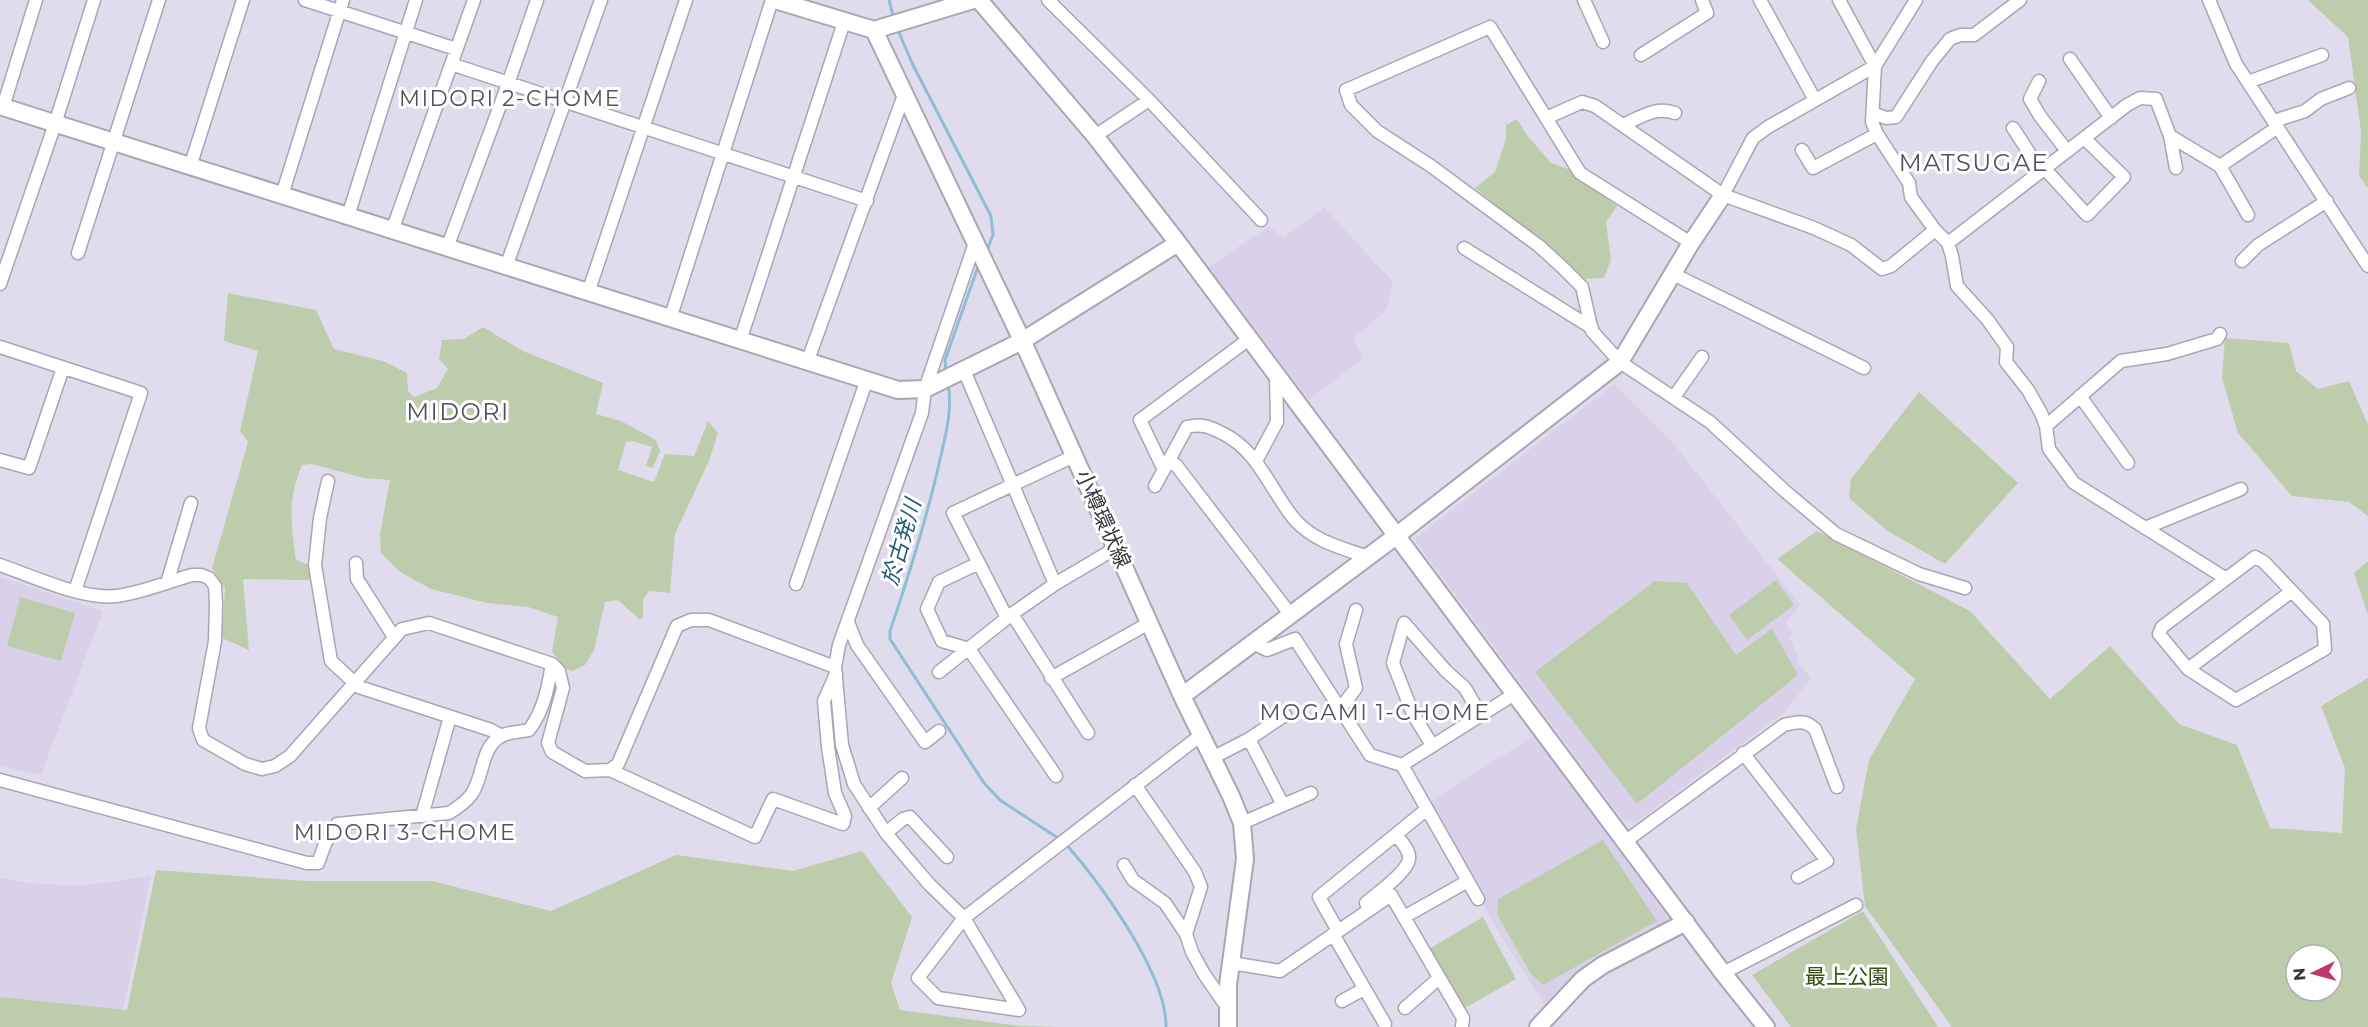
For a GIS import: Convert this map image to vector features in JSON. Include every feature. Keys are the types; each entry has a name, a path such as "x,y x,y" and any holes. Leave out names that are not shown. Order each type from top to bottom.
{"street":[{"path":"36,0 1,107 898,390 943,379 1022,341 1178,243"},
{"path":"0,284 55,124 94,0"},
{"path":"78,253 159,0"},
{"path":"190,167 243,0"},
{"path":"305,0 342,6 405,33 456,49"},
{"path":"348,216 416,0"},
{"path":"392,231 474,0"},
{"path":"447,248 537,0"},
{"path":"506,267 601,0"},
{"path":"588,293 686,0"},
{"path":"670,319 722,152 774,0 844,22 880,28 972,0"},
{"path":"980,0 1095,136 1178,243 1723,973 1766,1027"},
{"path":"1048,0 1149,100 1262,220"},
{"path":"1584,0 1603,42"},
{"path":"1641,55 1707,14 1702,0"},
{"path":"1760,0 1815,100"},
{"path":"1839,0 1875,66 1872,122 1877,134 1909,183 1911,197 1935,230 1948,243 1957,286 1987,319 2007,346 2006,362 2028,390 2046,426 2049,449 2074,483 2225,578"},
{"path":"1182,696 1396,536 1620,362 1691,243 1723,195 1753,138 1768,127 1875,66 1916,0"},
{"path":"1873,113 1886,118 1896,117 1932,61 1950,39 1959,35 1974,35 2020,0"},
{"path":"2209,0 2236,64 2368,266"},
{"path":"282,195 342,6"},
{"path":"740,341 844,22"},
{"path":"1691,243 1580,173 1490,27 1346,90 1351,105 1377,130 1431,166 1539,246 1561,266 1582,287 1592,331 1620,362 1710,422 1786,492 1836,534 1919,574 1965,588"},
{"name":"小樽環状線","path":"880,28 905,92 1022,341 1182,696 1242,823 1245,859 1231,963 1227,1007 1228,1027"},
{"path":"2248,82 2322,55"},
{"path":"2070,59 2111,118"},
{"path":"451,64 867,201"},
{"path":"2039,81 2030,99 2067,151"},
{"path":"2220,166 2276,124 2305,111 2321,99 2349,88"},
{"path":"808,360 905,92"},
{"path":"1948,243 2084,138 2140,98 2156,99 2170,136 2176,168"},
{"path":"1095,136 1149,100"},
{"path":"1546,118 1582,102 1595,106 1723,195 1814,228 1851,245 1882,269 1891,266 1935,230"},
{"path":"1623,125 1658,109 1675,113"},
{"path":"2013,128 2043,170 2087,214 2124,177 2084,138"},
{"path":"1802,150 1813,168 1877,134"},
{"path":"2170,136 2220,166 2248,215"},
{"path":"2242,261 2258,245 2327,201"},
{"path":"1464,248 1592,328"},
{"path":"980,254 943,379 922,413 839,645 836,670 842,745 854,784 886,833 929,884 964,918 1019,1010 938,998 918,978 964,918 1201,735"},
{"path":"1673,274 1864,368"},
{"path":"2046,426 2121,361 2167,354 2217,339 2220,334"},
{"path":"1167,465 1140,420 1249,339"},
{"path":"0,347 141,393 75,591"},
{"path":"1674,397 1702,357"},
{"path":"0,460 29,468 63,368"},
{"path":"1256,460 1277,422 1276,376"},
{"path":"796,584 867,379"},
{"path":"943,379 1013,484 1055,584"},
{"path":"2080,396 2128,463"},
{"path":"1155,486 1187,427 1196,424 1209,426 1236,440 1256,460 1296,520 1321,541 1368,557"},
{"path":"1074,456 953,513 1010,616 1088,733"},
{"path":"1167,465 1176,465 1290,614"},
{"path":"328,481 320,518 315,565 330,655 332,661 353,683 502,736 529,730 538,718 548,691 552,664"},
{"path":"2145,528 2241,489"},
{"path":"167,583 191,503"},
{"path":"939,672 1055,584 1116,548"},
{"path":"2255,557 2264,562 2292,591 2323,624 2325,649 2236,700 2188,669 2159,634 2162,627 2255,557"},
{"path":"356,563 357,579 394,637"},
{"path":"979,563 939,582 927,609 942,641 969,649 1056,776"},
{"path":"0,565 75,591 103,597 115,596 192,575 209,578 215,586 215,641 199,728 203,740 244,764 262,770 275,766 290,756 402,629 429,623 552,664 559,671 563,688 548,743 552,752 585,771 609,770 754,837 773,799 843,824 845,816 835,793 824,701 836,670"},
{"path":"2188,669 2292,591"},
{"path":"1340,708 1356,688 1346,644 1356,610"},
{"path":"609,770 618,764 624,755 678,626 691,620 709,620 836,670"},
{"path":"848,622 857,645 925,742 939,731"},
{"path":"1051,678 1149,623"},
{"path":"1432,745 1413,714 1393,663 1404,623 1446,671 1465,688 1480,714"},
{"path":"1253,643 1267,650 1295,639 1370,755 1402,765 1478,899"},
{"path":"1402,765 1516,693"},
{"path":"1212,758 1249,739 1285,715"},
{"path":"422,816 450,717"},
{"path":"1626,841 1784,724 1808,723 1815,729 1837,787"},
{"path":"0,780 307,863 318,862 325,843 337,824 449,813 461,806 472,794 487,752 502,736"},
{"path":"1249,739 1283,805"},
{"path":"1743,753 1827,861 1798,877"},
{"path":"869,808 902,778"},
{"path":"1135,785 1195,872 1201,887 1186,934"},
{"path":"1242,823 1311,793"},
{"path":"1385,1024 1364,989 1319,897 1427,809"},
{"path":"886,833 903,819 910,817 947,857"},
{"path":"1369,910 1366,903 1406,869 1410,858 1406,846 1396,835"},
{"path":"1124,865 1133,880 1165,903 1186,934 1191,952 1204,974 1227,1007"},
{"path":"1404,917 1468,881"},
{"path":"1231,963 1280,970 1391,895 1463,1018 1461,1026"},
{"path":"1723,973 1856,905"},
{"path":"1546,1024 1583,979 1603,965 1686,922"},
{"path":"1405,1008 1439,978"},
{"path":"1342,1001 1364,989"}],"shaded area":[{"path":"1324,207 1393,282 1387,309 1353,339 1363,358 1309,400 1208,267 1269,226 1283,238"},
{"path":"1614,384 1675,445 1800,605 1786,623 1793,634 1789,638 1799,656 1797,660 1811,679 1784,712 1635,823 1622,819 1414,539"},
{"path":"0,577 103,611 41,775 0,766"},
{"path":"1535,735 1670,920 1666,927 1572,978 1574,982 1544,1004 1488,915 1479,890 1429,802"},
{"path":"151,876 124,1007 117,1027 0,1027 0,878 28,883 80,886"}],"green space":[{"path":"2308,0 2368,0 2368,188 2359,176 2361,131 2348,37"},
{"path":"1517,119 1526,134 1551,163 1568,169 1617,206 1606,222 1611,260 1604,278 1584,279 1561,257 1475,188 1495,172 1506,139 1506,125"},
{"path":"228,293 316,310 334,349 383,361 407,373 408,391 414,397 437,388 448,369 439,359 442,340 464,339 483,327 523,351 603,383 596,414 621,421 656,440 660,451 653,468 646,466 652,447 632,441 626,442 618,470 654,482 665,454 694,456 708,421 718,433 709,461 675,534 670,593 649,591 643,600 643,616 640,620 618,600 605,602 594,650 585,665 572,671 567,669 552,652 558,617 528,607 487,603 431,589 400,572 381,553 380,534 390,480 364,478 312,464 302,465 292,501 293,534 296,560 309,565 313,573 309,580 243,579 249,650 222,638 225,588 212,568 248,442 240,431 258,351 224,341"},
{"path":"2225,338 2289,343 2296,371 2318,389 2349,381 2368,425 2368,516 2349,502 2292,496 2238,433 2222,378"},
{"path":"1919,392 2018,483 1945,564 1886,530 1849,498 1851,479"},
{"path":"1817,531 1970,611 2050,699 2110,646 2179,724 2237,745 2270,828 2342,833 2345,768 2321,706 2368,678 2368,1027 1952,1027 1865,906 1856,829 1869,760 1915,679 1777,559"},
{"path":"2368,561 2368,615 2354,573"},
{"path":"1776,580 1794,605 1747,640 1729,615"},
{"path":"1655,581 1687,583 1736,655 1772,629 1798,675 1637,804 1535,672"},
{"path":"20,597 75,613 61,661 7,646"},
{"path":"1603,840 1657,921 1543,985 1530,973 1497,914 1498,899"},
{"path":"862,851 912,917 891,983 900,1010 1020,1026 1061,1027 0,1027 0,997 127,1010 156,870 306,881 432,881 551,911 676,855 793,871"},
{"name":"最上公園","path":"1863,911 1938,1027 1791,1027 1752,975"},
{"path":"1483,917 1516,979 1465,1008 1429,949"}],"waterway":[{"name":"於古発川","path":"889,0 894,19"},
{"name":"於古発川","path":"897,28 913,65 991,216 993,235 987,250"},
{"name":"於古発川","path":"946,374 945,360 979,264"},
{"name":"於古発川","path":"948,383 949,414 944,444 923,527 890,631 890,639 984,783 1000,800 1061,840"},
{"name":"於古発川","path":"1066,844 1113,905 1144,956 1156,982 1166,1027"}],"district":[{"name":"MIDORI 2-CHOME","path":"510,98"},
{"name":"MATSUGAE","path":"1974,163"},
{"name":"MIDORI","path":"458,412"},
{"name":"MOGAMI 1-CHOME","path":"1375,712"},
{"name":"MIDORI 3-CHOME","path":"405,832"}]}
